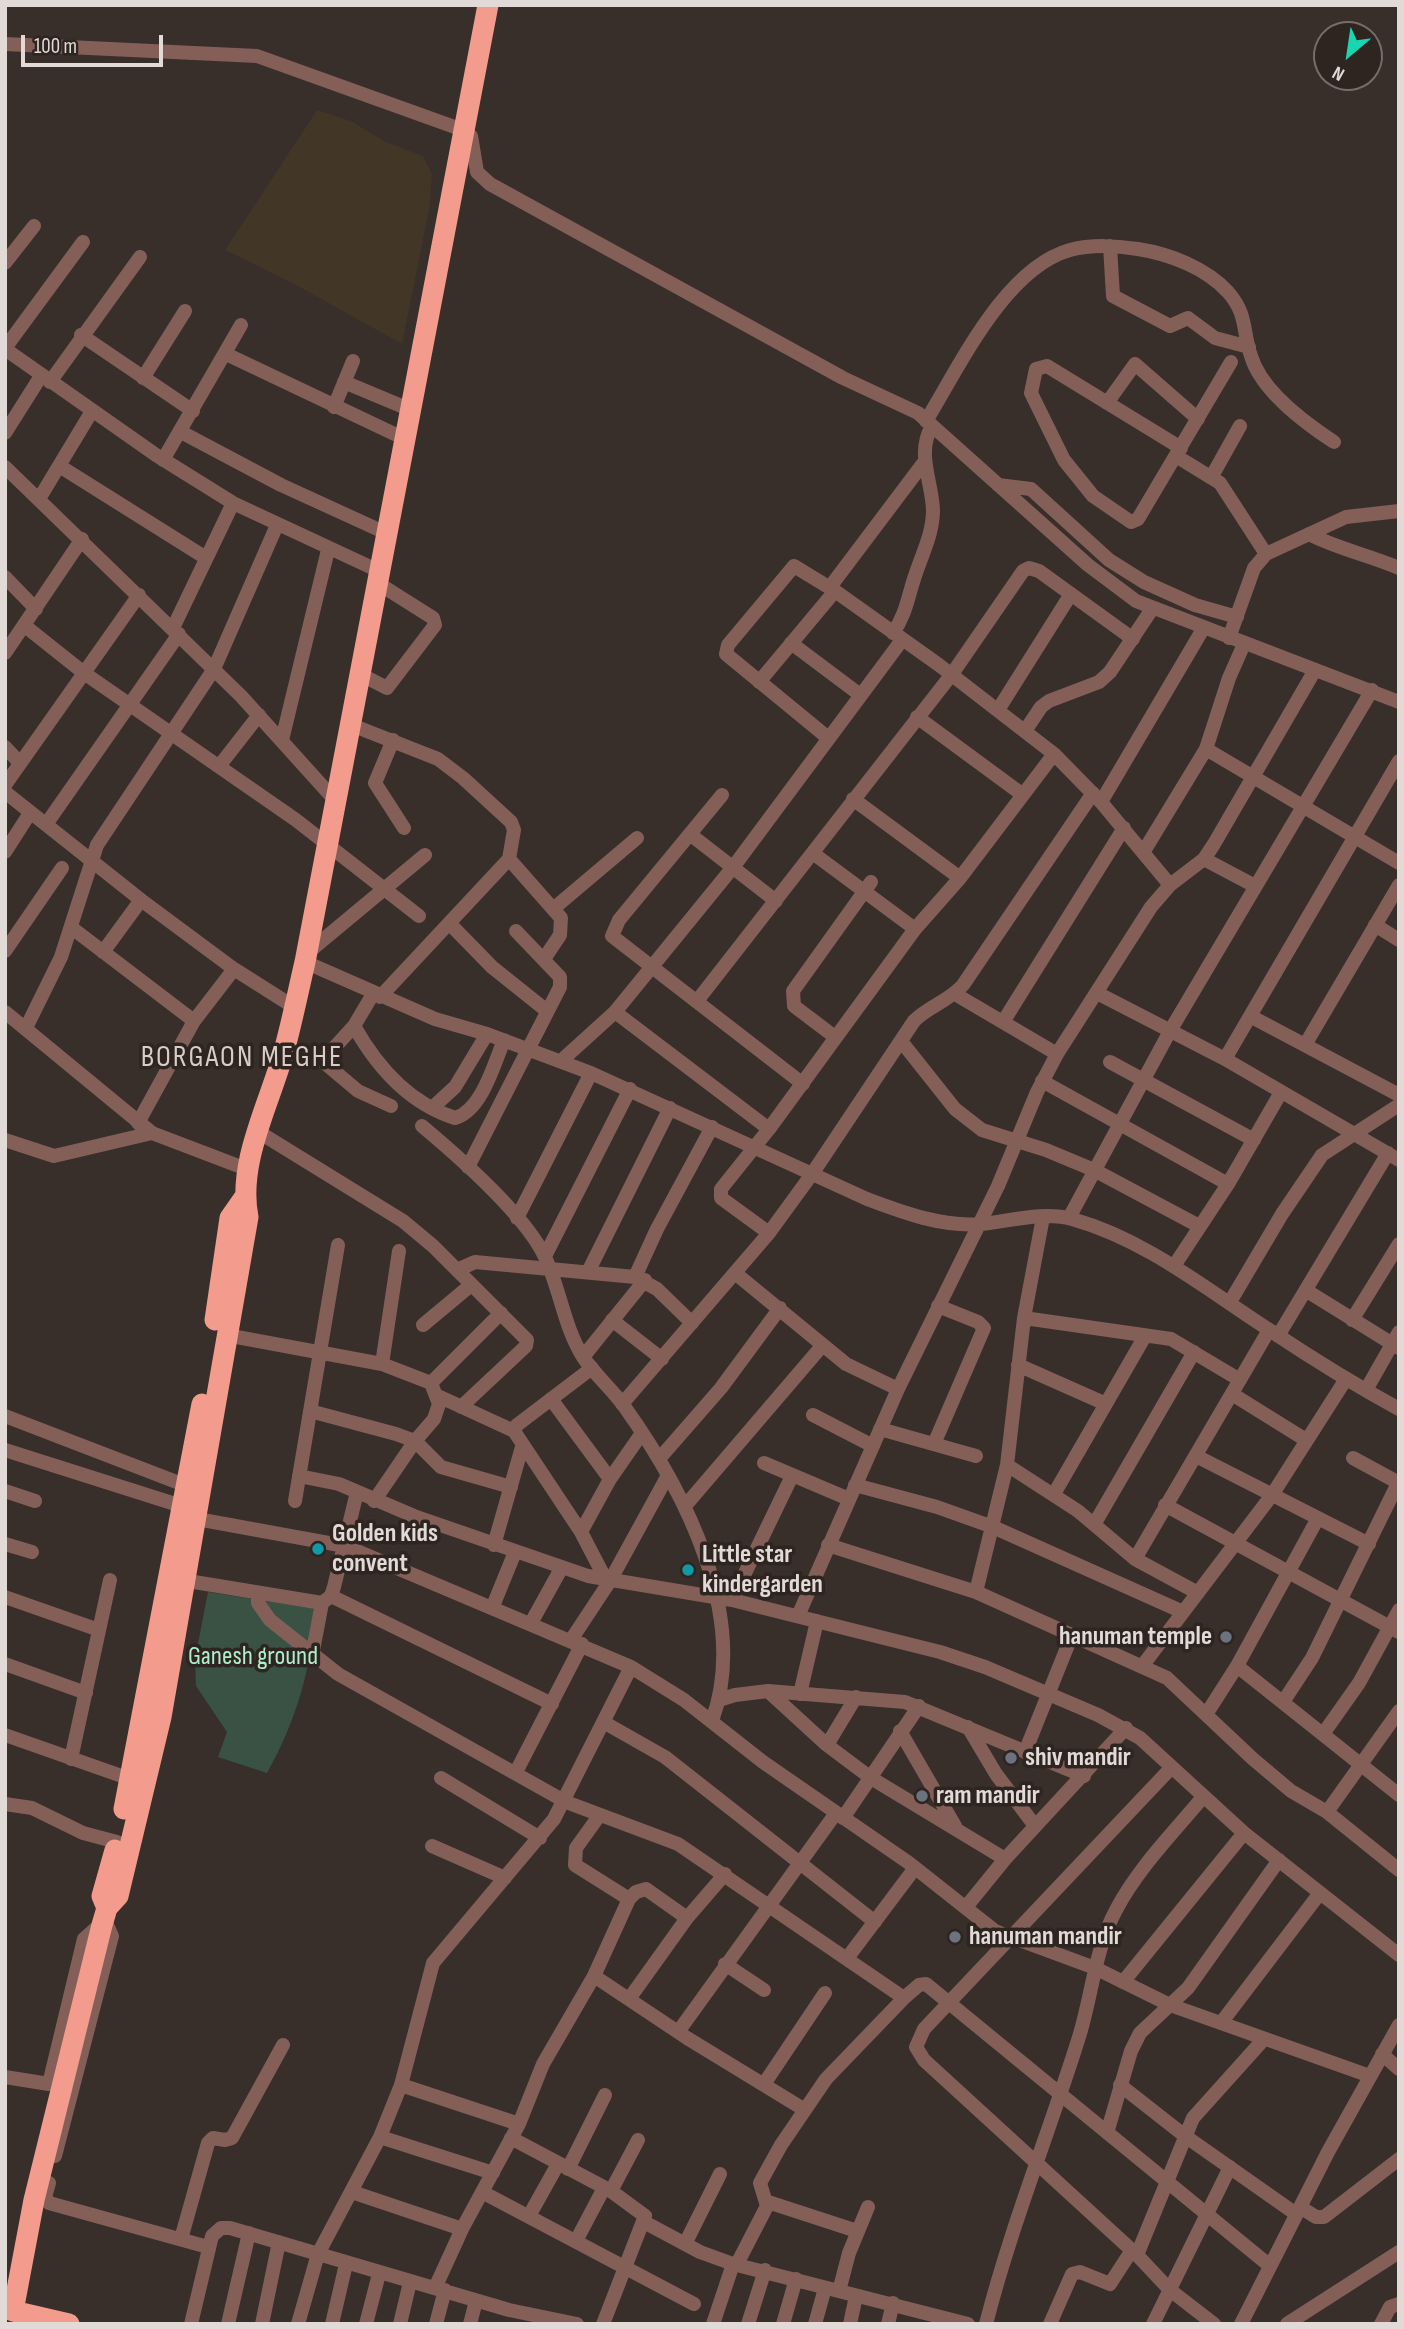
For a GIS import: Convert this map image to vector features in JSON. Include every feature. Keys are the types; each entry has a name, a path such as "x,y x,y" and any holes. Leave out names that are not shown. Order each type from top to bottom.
{"highway":[{"path":"104,1918 118,1896 248,1217 244,1198 249,1170 257,1131 283,1052 306,958 358,673 488,5"},
{"path":"69,2324 13,2311 34,2200 104,1918 102,1893 138,1782 188,1581 192,1506 230,1218 244,1198"}],"street":[{"path":"5,44 257,56 416,116 463,130 471,136 477,172 490,184 929,423 1088,565 1136,601 1203,629 1399,702"},
{"path":"5,262 34,226"},
{"path":"83,242 5,349 163,460 233,503 377,576 433,618 435,625 387,688 358,673"},
{"path":"1110,246 1110,290 1113,296 1170,326 1188,317 1215,338 1249,347"},
{"path":"561,1061 615,1012 734,866 898,636 930,534 932,500 924,443 929,423 982,329 1018,282 1033,269 1067,251 1110,246 1170,256 1219,284 1243,313 1253,361 1292,412 1334,442"},
{"path":"5,433 140,257"},
{"path":"143,379 185,311"},
{"path":"163,460 241,325"},
{"path":"81,335 193,411"},
{"path":"226,354 405,439"},
{"path":"334,407 353,361"},
{"path":"1231,362 1198,419 1178,452 1135,522 1127,520 1093,496 1064,460 1033,399 1031,387 1036,369 1047,366 1107,403 1178,452 1212,476 1220,483 1266,554"},
{"path":"1107,403 1135,364 1198,419"},
{"path":"344,382 411,410"},
{"path":"39,499 61,467 92,411"},
{"path":"1212,476 1240,426"},
{"path":"181,432 281,485 386,533"},
{"path":"759,682 833,589 925,461"},
{"path":"5,467 214,669 282,740 334,800"},
{"path":"61,467 206,558"},
{"path":"998,485 1031,489 1110,560 1144,582 1195,605 1237,617"},
{"path":"47,823 130,704 176,631 206,558 233,503"},
{"path":"1229,638 1254,568 1266,554 1355,514 1399,511"},
{"path":"26,1028 48,989 72,928 92,860 105,830 214,669 276,525"},
{"path":"1309,534 1335,547 1369,554 1399,568"},
{"path":"5,653 82,539"},
{"path":"282,740 328,550"},
{"path":"827,737 728,659 725,649 794,566 833,589 951,674 1054,754 1097,797 1170,885"},
{"path":"697,1001 814,854 853,799 951,674 1023,571 1028,568 1039,571 1133,639"},
{"path":"5,577 36,609"},
{"path":"998,710 1071,594"},
{"path":"5,785 139,595"},
{"path":"1025,731 1041,707 1049,701 1105,677 1152,609"},
{"path":"25,626 84,673 220,765 326,842 419,916"},
{"path":"622,1404 769,1233 924,1011 955,994 1097,797 1203,629"},
{"path":"791,643 859,694"},
{"path":"1144,851 1206,749 1229,678 1244,644"},
{"path":"798,1616 880,1429 1057,1054 1151,907 1170,885 1204,859 1315,670"},
{"path":"1069,1218 1170,1031 1372,690"},
{"path":"220,765 259,715"},
{"path":"917,717 1023,795"},
{"path":"334,1048 377,995 450,925 509,859 514,830 511,822 452,768 393,740 349,724"},
{"path":"393,740 375,783 404,828"},
{"path":"5,747 19,762"},
{"path":"1206,749 1399,863"},
{"path":"769,1233 720,1195 721,1189 803,1084 915,929 960,878 1054,754"},
{"path":"1225,1059 1399,761"},
{"path":"5,792 141,900 234,969 294,1007"},
{"path":"722,795 612,931 614,940 803,1084"},
{"path":"853,799 960,878"},
{"path":"5,852 30,813"},
{"path":"1003,1022 1124,828"},
{"path":"691,835 776,901"},
{"path":"553,909 637,838"},
{"path":"814,854 867,888 915,929"},
{"path":"425,855 306,958 377,995 435,1019 504,1040 630,1089 754,1148 912,1216 978,1224 1043,1217 1069,1218 1116,1236 1174,1266 1273,1333 1399,1409"},
{"path":"509,859 561,918 560,934 544,959"},
{"path":"1204,859 1255,886"},
{"path":"5,951 61,869"},
{"path":"1305,1045 1399,885"},
{"path":"835,1037 794,1006 791,999 798,981 867,888"},
{"path":"103,952 141,900"},
{"path":"450,925 492,967 547,1011"},
{"path":"1375,925 1399,940"},
{"path":"72,928 194,1021"},
{"path":"468,1167 561,982 544,959 516,931"},
{"path":"138,1123 175,1061 194,1021 234,969"},
{"path":"1097,993 1225,1059 1280,1094 1393,1156 1307,1291 1240,1380 1135,1559"},
{"path":"955,994 1057,1054"},
{"path":"5,1012 152,1133 249,1170"},
{"path":"615,1012 769,1129"},
{"path":"1251,1016 1399,1095"},
{"path":"354,1026 378,1064 402,1088 432,1108 455,1118 465,1114 485,1085 504,1040"},
{"path":"432,1108 454,1087 487,1034"},
{"path":"901,1041 955,1109 982,1130 1017,1140 1094,1170 1199,1226"},
{"path":"283,1052 314,1054 358,1091 391,1105"},
{"path":"1110,1062 1254,1140"},
{"path":"517,1218 591,1073"},
{"path":"1042,1082 1228,1184"},
{"path":"545,1256 630,1089"},
{"path":"1174,1266 1228,1184 1280,1094"},
{"path":"1230,1302 1311,1168 1322,1155 1399,1105"},
{"path":"588,1272 670,1108"},
{"path":"422,1126 468,1167 517,1218 545,1256 587,1362 642,1433 685,1506 700,1539 716,1597 722,1664 719,1700 712,1721"},
{"path":"514,1431 517,1424 551,1399 587,1362 640,1279 657,1228 712,1128"},
{"path":"257,1131 404,1221 457,1270 527,1343 461,1407"},
{"path":"5,1140 54,1156 152,1133"},
{"path":"976,1592 1007,1465 1024,1318 1043,1217"},
{"path":"1352,1320 1399,1244"},
{"path":"295,1501 338,1245"},
{"path":"382,1364 399,1251"},
{"path":"457,1270 475,1262 640,1279 692,1323"},
{"path":"735,1273 846,1364 898,1390"},
{"path":"423,1325 471,1285"},
{"path":"1307,1291 1395,1347"},
{"path":"934,1444 984,1328 978,1322 938,1306"},
{"path":"659,1459 721,1388 780,1308"},
{"path":"434,1390 501,1314"},
{"path":"1024,1318 1171,1339 1240,1380"},
{"path":"612,1320 662,1359"},
{"path":"1366,1390 1395,1347 1399,1332"},
{"path":"226,1335 321,1350 382,1364 461,1407 514,1431 522,1447 581,1532 608,1581"},
{"path":"1054,1494 1145,1336"},
{"path":"685,1506 822,1346"},
{"path":"1095,1523 1194,1352"},
{"path":"1018,1365 1106,1404"},
{"path":"1143,1665 1272,1495 1346,1379"},
{"path":"374,1501 415,1441 434,1419 439,1404 434,1390"},
{"path":"1232,1394 1306,1440"},
{"path":"551,1399 610,1479"},
{"path":"310,1411 415,1441 441,1467 511,1488"},
{"path":"813,1415 873,1446"},
{"path":"5,1416 192,1506"},
{"path":"880,1429 976,1456"},
{"path":"581,1532 610,1479 642,1433"},
{"path":"494,1545 522,1447"},
{"path":"5,1450 192,1506 345,1546 577,1642 631,1667 712,1721 915,1868 995,1931 1095,1968 1170,2005 1370,2076"},
{"path":"1196,1455 1369,1544"},
{"path":"1283,1702 1312,1658 1399,1482 1353,1458"},
{"path":"764,1464 849,1499"},
{"path":"1007,1465 1095,1523 1135,1559 1198,1593"},
{"path":"732,1600 792,1475"},
{"path":"299,1476 339,1484 374,1501 494,1545 608,1581 732,1600 940,1652 1048,1693 1126,1728 1244,1833 1399,1955"},
{"path":"516,1772 552,1704 577,1642 608,1581 667,1477"},
{"path":"855,1485 937,1507 993,1527 1183,1612"},
{"path":"5,1491 34,1501"},
{"path":"312,1656 345,1546 357,1493"},
{"path":"1165,1505 1285,1573 1394,1630"},
{"path":"1207,1713 1237,1666 1285,1573 1318,1518"},
{"path":"5,1544 32,1552"},
{"path":"828,1545 976,1592 1167,1678 1291,1791 1327,1812 1399,1870"},
{"path":"493,1606 515,1552"},
{"path":"531,1623 562,1567"},
{"path":"71,1759 110,1580"},
{"path":"188,1581 258,1593 327,1600 552,1704"},
{"path":"258,1593 262,1612 312,1656 338,1674 566,1802 678,1844 905,1997"},
{"path":"5,1597 99,1630"},
{"path":"1324,1734 1394,1630 1399,1610"},
{"path":"800,1693 817,1621"},
{"path":"1025,1752 1072,1635"},
{"path":"5,1664 86,1693"},
{"path":"1237,1666 1399,1795"},
{"path":"298,2324 318,2254 380,2137 401,2085 433,1964 540,1838 566,1802 631,1667"},
{"path":"719,1700 734,1695 768,1691 856,1697 919,1706 1084,1776"},
{"path":"768,1691 827,1745 870,1778 1005,1859"},
{"path":"827,1745 856,1697"},
{"path":"678,2032 798,1862 870,1778 919,1706"},
{"path":"1327,1812 1360,1765 1394,1731 1399,1711"},
{"path":"606,1723 665,1757 875,1922"},
{"path":"968,1727 982,1753 1035,1826"},
{"path":"966,1907 1005,1859 1126,1728"},
{"path":"900,1731 955,1827"},
{"path":"5,1735 138,1782"},
{"path":"1172,1767 919,2036 916,2047 919,2053 1134,2253 1170,2290 1214,2324"},
{"path":"441,1778 540,1838"},
{"path":"986,2324 998,2274 1079,2037 1095,1968 1108,1927 1147,1862 1203,1797"},
{"path":"5,1804 32,1808 74,1829 117,1842"},
{"path":"599,1816 576,1848 575,1865 629,1899"},
{"path":"1124,1982 1244,1833"},
{"path":"432,1846 505,1878"},
{"path":"1107,2133 1120,2085 1140,2033 1188,1988 1279,1860"},
{"path":"848,1957 915,1868"},
{"path":"629,1999 687,1918 725,1874"},
{"path":"436,2324 440,2289 462,2229 519,2124 543,2064 594,1976 629,1899 636,1892 646,1889 687,1918"},
{"path":"1221,2023 1320,1893"},
{"path":"5,2077 49,2084 84,1940 104,1918 112,1937 46,2201 208,2247"},
{"path":"725,1964 764,1990"},
{"path":"594,1976 678,2032 805,2110"},
{"path":"857,2231 768,2202 760,2188 761,2179 837,2066 922,1983 1058,2096 1107,2133 1167,2186 1270,2266"},
{"path":"764,2084 825,1993"},
{"path":"1241,2324 1298,2210 1399,2025"},
{"path":"1054,2322 1072,2274 1080,2272 1110,2284 1134,2253 1167,2186 1185,2136 1201,2108 1264,2039"},
{"path":"181,2239 208,2143 213,2138 232,2138 283,2045"},
{"path":"1382,2054 1399,2069"},
{"path":"401,2085 519,2124"},
{"path":"1120,2085 1230,2167 1298,2210 1316,2217 1324,2217 1399,2159"},
{"path":"529,2216 563,2167 605,2095"},
{"path":"380,2137 493,2173"},
{"path":"511,2138 608,2189 642,2211 644,2222 603,2324"},
{"path":"576,2241 638,2140"},
{"path":"1153,2324 1230,2167"},
{"path":"685,2244 720,2174"},
{"path":"352,2192 462,2229"},
{"path":"482,2192 694,2305"},
{"path":"713,2324 735,2264 768,2202"},
{"path":"815,2324 867,2207"},
{"path":"644,2222 685,2244 735,2264 893,2303 922,2318 959,2323"},
{"path":"191,2324 208,2247 212,2236 221,2228 249,2233 379,2274 440,2289 477,2301 507,2317 575,2324"},
{"path":"228,2324 249,2233"},
{"path":"262,2324 279,2242"},
{"path":"1287,2324 1399,2252"},
{"path":"332,2324 346,2264"},
{"path":"748,2324 765,2270"},
{"path":"366,2324 379,2274"},
{"path":"783,2324 796,2279"},
{"path":"400,2324 410,2282"},
{"path":"850,2324 856,2296"},
{"path":"470,2324 477,2301"},
{"path":"888,2324 893,2303"},
{"path":"1381,2324 1390,2307 1399,2305"}],"shaded area":[{"path":"317,110 351,121 384,141 423,156 432,174 429,210 402,344 296,285 225,250"}],"green space":[{"name":"Ganesh ground","path":"208,1592 317,1609 301,1694 267,1773 218,1757 227,1732 196,1686 195,1659"}],"place":[{"name":"Golden kids convent","path":"318,1549"},
{"name":"Little star kindergarden","path":"688,1570"},
{"name":"hanuman temple","path":"1226,1637"},
{"name":"shiv mandir","path":"1011,1758"},
{"name":"ram mandir","path":"922,1796"},
{"name":"hanuman mandir","path":"955,1937"}],"district":[{"name":"BORGAON MEGHE","path":"242,1058"}]}
